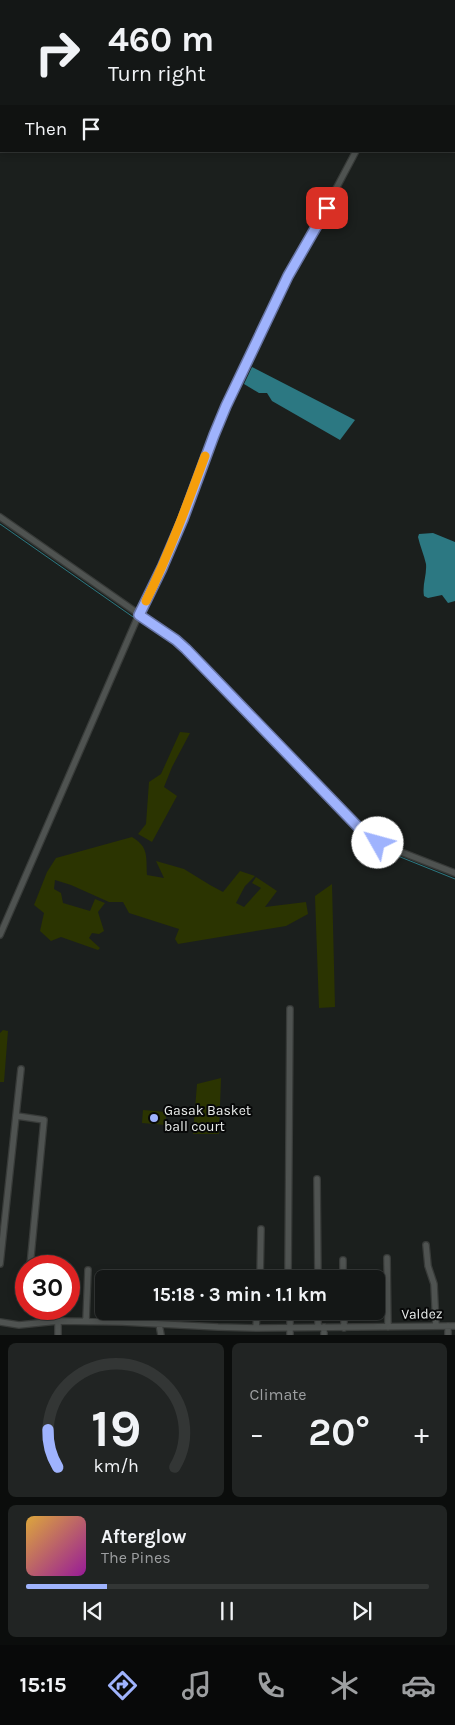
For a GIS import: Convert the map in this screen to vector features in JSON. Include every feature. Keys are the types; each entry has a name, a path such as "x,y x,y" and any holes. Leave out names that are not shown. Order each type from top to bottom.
{"street":[{"path":"0,935 183,519 226,406 288,276 355,152"},
{"path":"0,517 138,618 176,640 310,779 369,837 378,843 455,873"},
{"path":"288,1270 290,1009"},
{"path":"0,1264 21,1069"},
{"path":"17,1116 44,1120 31,1255"},
{"path":"317,1179 318,1270"},
{"path":"260,1229 260,1270"},
{"path":"426,1245 428,1266 434,1284 436,1326"},
{"path":"387,1258 388,1327"},
{"path":"343,1260 343,1270"},
{"path":"86,1321 88,1270"},
{"path":"256,1320 256,1328"},
{"path":"290,1335 291,1320"},
{"path":"320,1320 324,1335"},
{"path":"344,1320 344,1328"},
{"path":"58,1321 58,1335"},
{"name":"Valdez","path":"0,1322 19,1325 58,1321 86,1321 256,1328 455,1326"},
{"path":"159,1324 161,1335"},
{"path":"413,1326 414,1335"},
{"path":"448,1326 448,1335"},
{"path":"219,1327 219,1335"},
{"path":"233,1327 233,1335"},
{"path":"268,1328 268,1335"}],"green space":[{"path":"180,732 190,733 164,787 177,796 152,842 138,834 146,824 149,782 161,774"},
{"path":"132,837 141,845 146,853 147,875 164,878 156,861 184,869 223,892 240,871 255,876 245,886 236,903 244,907 261,888 252,883 256,877 277,891 265,907 306,902 308,914 286,926 178,944 175,939 179,929 129,913 123,902 109,902 55,880 54,889 61,893 63,903 90,911 95,899 105,903 98,912 104,931 99,934 92,933 89,938 100,948 98,950 61,937 51,941 40,931 44,913 34,905 47,872 56,858"},
{"path":"332,884 335,1007 319,1008 315,896"},
{"path":"3,1030 8,1031 4,1082 0,1082 0,1033"},
{"path":"221,1078 219,1134 193,1134 197,1084"},
{"name":"Gasak Basket ball court","path":"143,1110 166,1112 166,1125 142,1123"}],"water":[{"path":"252,367 355,420 340,440 272,401 267,393 259,393 244,384"},
{"path":"433,533 455,542 455,601 448,603 442,595 428,598 424,596 426,564 418,537 419,534"}],"waterway":[{"path":"0,524 136,619"},
{"path":"139,621 183,651"},
{"path":"205,674 276,749 373,846 455,879"}],"slow traffic":[{"path":"146,601 183,519 205,456"}],"place":[{"name":"Gasak Basket ball court","path":"154,1118"}],"route":[{"path":"327,208 288,276 226,406 183,519 139,615 186,649 310,779 362,831 378,843"}]}
